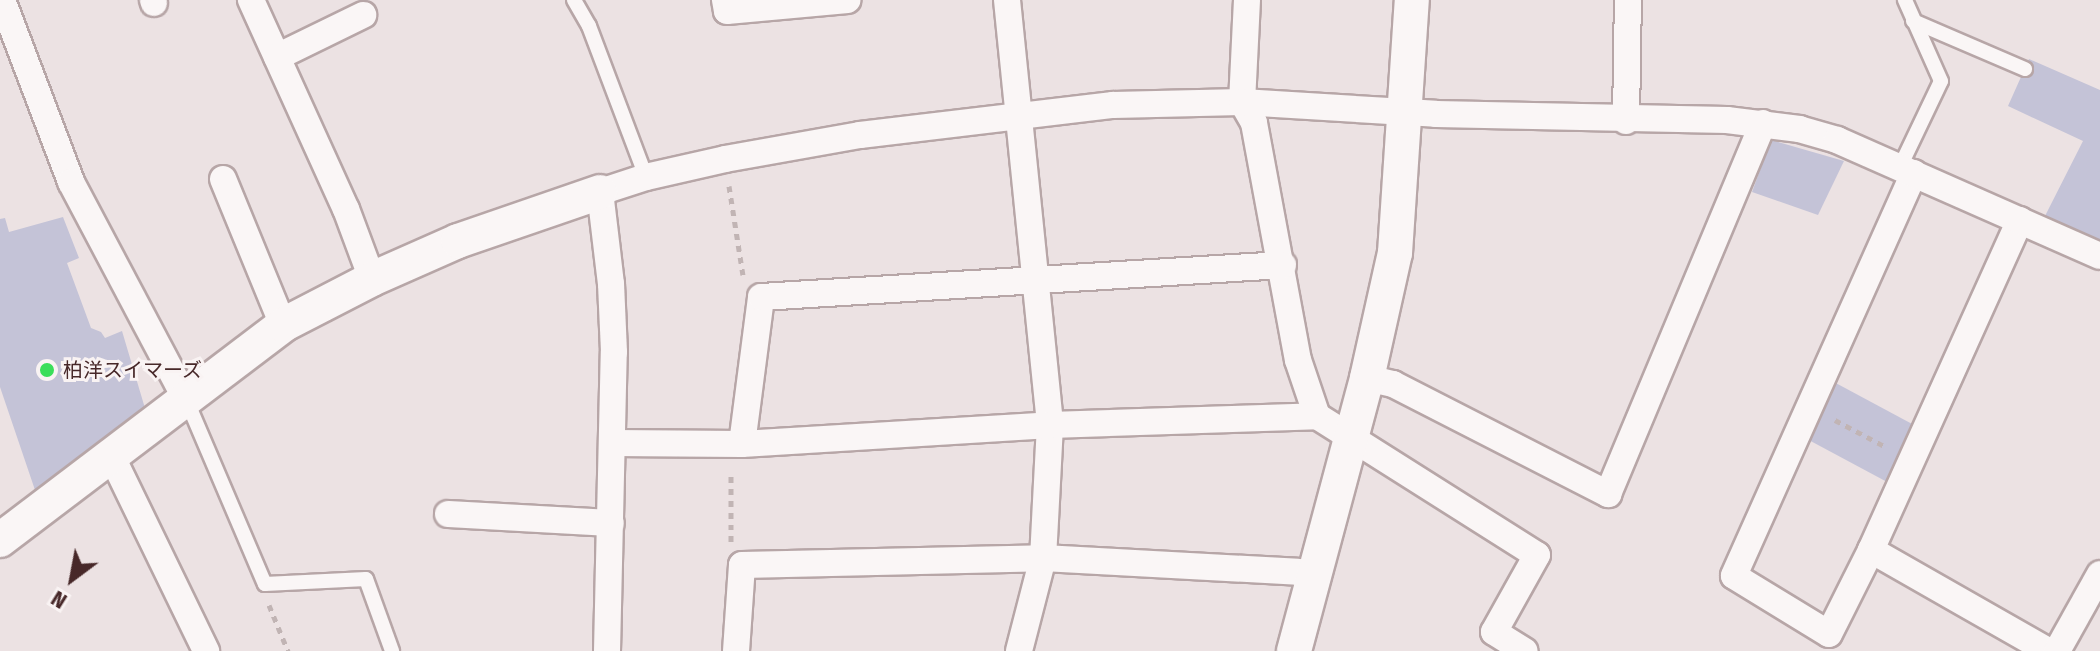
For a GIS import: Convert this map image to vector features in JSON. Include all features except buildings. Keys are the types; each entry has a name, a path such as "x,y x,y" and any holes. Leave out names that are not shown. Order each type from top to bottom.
{"street":[{"path":"2,0 71,182 186,399"},
{"path":"251,0 346,209 372,279"},
{"path":"725,0 727,11 848,0"},
{"path":"1007,0 1050,425 1043,558 1019,651"},
{"path":"1247,0 1242,102 1254,123 1283,265 1298,360 1317,416"},
{"path":"1294,651 1367,378 1395,253 1412,0"},
{"path":"1626,121 1628,0"},
{"path":"277,57 363,15"},
{"path":"0,540 283,325 372,279 458,241 646,177 725,159 860,135 1113,105 1242,102 1406,113 1763,123 1837,140 2100,256"},
{"path":"1367,378 1393,384 1608,494 1763,123"},
{"path":"1907,170 1734,576 1829,634 1871,550 2020,220"},
{"path":"223,179 283,325"},
{"path":"600,192 611,284 613,443 607,651"},
{"path":"742,444 761,297 1283,265"},
{"path":"613,443 742,444 1050,425 1317,416 1537,555 1494,632 1525,651"},
{"path":"111,455 206,651"},
{"path":"448,514 611,523"},
{"path":"1871,550 2048,651"},
{"path":"736,651 742,565 1043,558 1298,572 1315,577"},
{"path":"2057,651 2100,574"}],"lane":[{"path":"574,0 589,26 646,177"},
{"path":"1905,0 1941,81 1907,170"},
{"path":"1913,21 2025,69"},
{"path":"186,399 265,584 366,579 392,651"}],"path":[{"path":"1824,414 1911,461"},
{"path":"265,584 267,601 288,651"}],"shaded area":[{"path":"2029,59 2100,90 2100,240 2045,216 2083,141 2008,106"},
{"path":"1771,140 1844,161 1818,215 1752,192"},
{"path":"63,217 79,258 67,263 91,328 101,332 105,338 122,331 147,415 36,493 0,387 0,219 5,218 9,232"},
{"path":"1832,381 1914,425 1889,483 1805,438"}],"place":[{"name":"柏洋スイマーズ","path":"47,370"}]}
